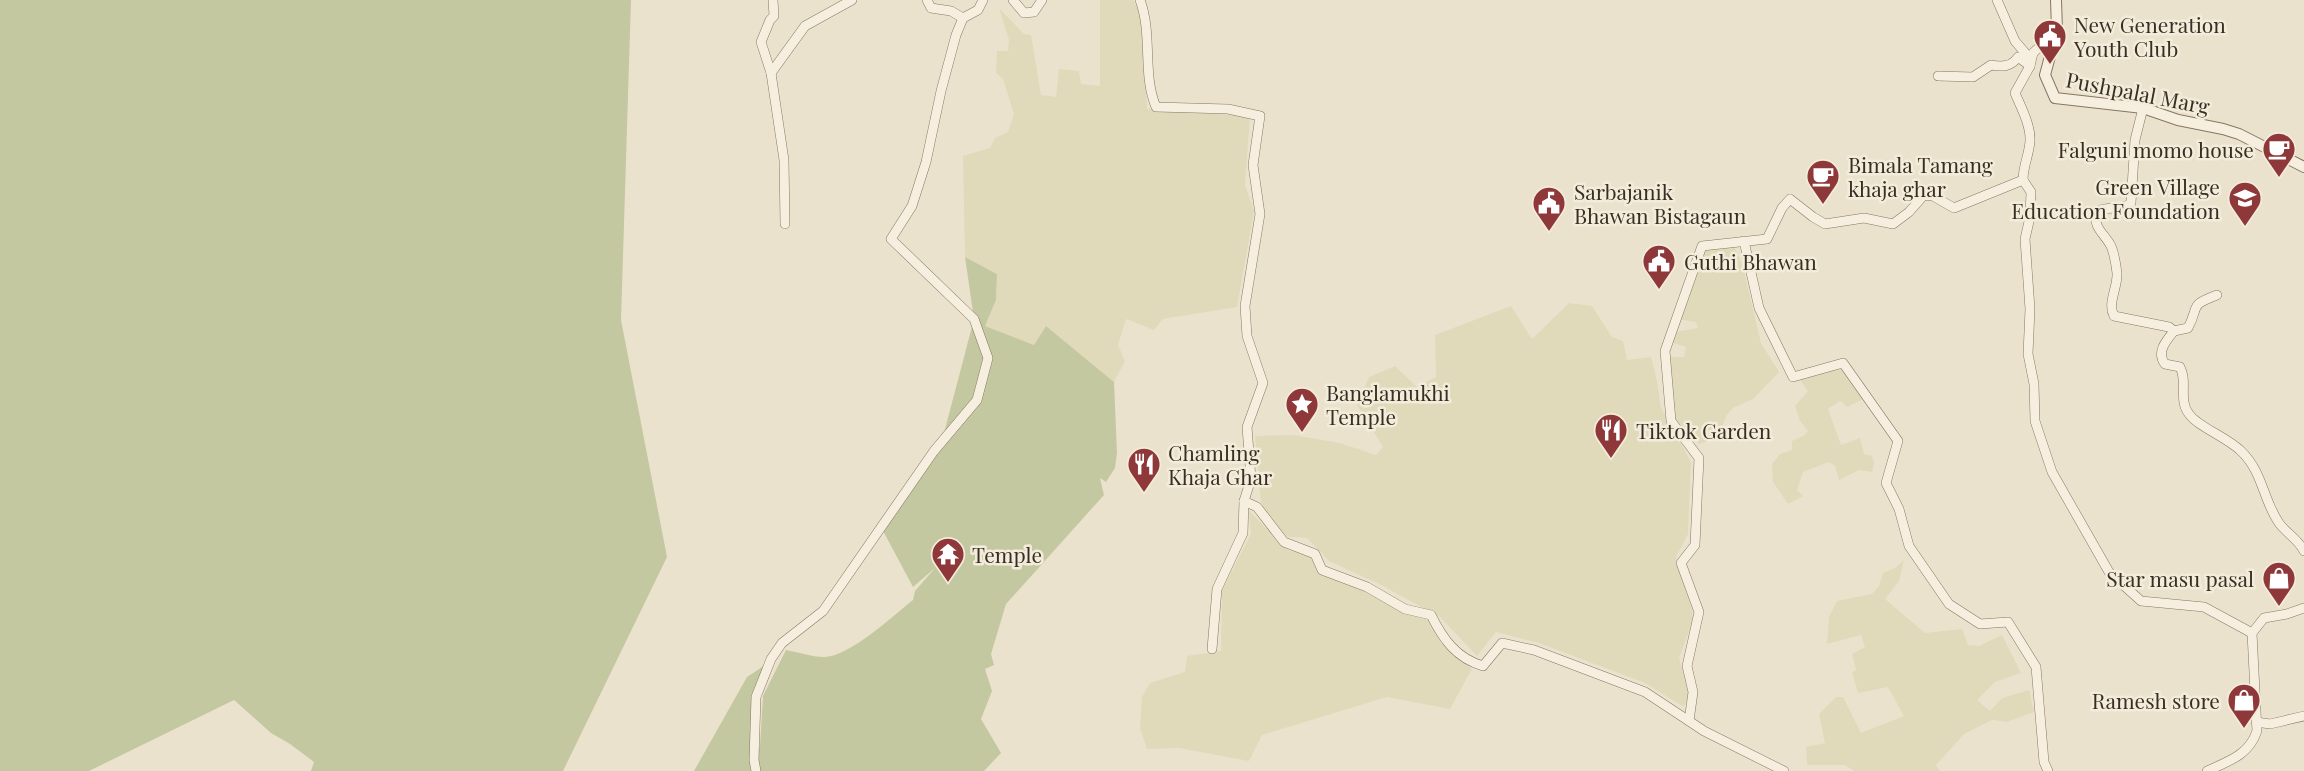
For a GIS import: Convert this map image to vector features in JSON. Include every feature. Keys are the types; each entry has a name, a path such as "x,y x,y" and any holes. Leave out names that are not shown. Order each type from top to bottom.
{"street":[{"path":"773,0 774,16 761,41 771,73 784,160 785,224"},
{"path":"771,73 805,26 852,0"},
{"path":"927,0 931,8 951,11 962,18"},
{"path":"756,771 756,697 771,659 782,643 823,611 934,450 977,400 988,358 974,319 891,239 912,206 926,162 962,18 978,10 983,0"},
{"path":"1013,0 1024,13 1034,12 1042,0"},
{"path":"1140,0 1146,17 1151,95 1156,107 1228,109 1261,116 1254,165 1261,214 1245,306 1247,336 1263,383 1247,427 1251,479 1244,501 1243,533 1217,589 1212,649"},
{"path":"1997,0 2015,41 2026,54 2030,66"},
{"name":"Pushpalal Marg","path":"2056,0 2057,30 2045,75 2055,98 2143,108 2178,120 2223,129 2239,134 2304,167"},
{"path":"2057,30 2033,53 2030,66 2015,93 2029,130 2030,142 2023,166 2023,180 2031,192 2030,218 2025,239 2030,309 2028,354 2034,384 2035,421 2052,472 2109,572 2141,601 2204,607 2252,633"},
{"path":"1938,76 1973,76 1991,65 2007,66 2014,63 2018,57 2030,66"},
{"path":"2143,108 2135,141 2131,203 2126,207 2101,208 2096,212 2095,223 2111,246 2117,275 2112,301 2113,314 2169,327 2174,331"},
{"path":"1689,721 1693,692 1687,666 1699,612 1681,563 1695,545 1699,458 1671,421 1665,351 1702,246 1767,239 1782,208 1790,200 1825,223 1864,218 1893,224 1909,212 1924,195 1933,196 1954,208 2023,180"},
{"path":"1744,241 1759,308 1793,377 1843,363 1898,441 1886,483 1899,509 1909,546 1949,604 1980,624 2008,622 2036,667 2044,762 2048,771"},
{"path":"2217,295 2193,308 2188,328 2174,331 2161,351 2160,358 2165,364 2180,367 2185,375 2183,400 2189,415 2220,434 2243,453 2261,479 2271,511 2280,526 2304,551"},
{"path":"1244,501 1257,508 1284,542 1315,554 1322,570 1367,587 1405,609 1431,615 1442,638 1454,650 1475,663 1483,666 1502,643 1534,650 1645,692 1704,731 1784,771"},
{"path":"2207,771 2243,752 2253,742 2257,731 2252,633 2264,618 2304,608"},
{"path":"2256,722 2270,724 2304,716"}],"shaded area":[{"path":"1100,0 1133,0 1143,17 1147,109 1250,116 1245,185 1254,211 1237,307 1163,319 1154,330 1126,319 1118,345 1125,361 1114,382 1046,326 1034,345 985,326 996,300 997,274 965,257 963,156 990,148 995,138 1008,132 1014,114 1003,79 996,73 997,51 1008,51 1009,40 999,8 1024,34 1031,35 1041,95 1056,97 1059,69 1079,71 1081,84 1100,86"},
{"path":"1734,246 1743,267 1761,343 1779,372 1753,399 1733,408 1726,416 1719,437 1699,444 1675,419 1668,357 1684,357 1686,347 1671,342 1675,332 1698,328 1696,322 1677,319 1703,249"},
{"path":"1569,303 1592,306 1612,337 1623,341 1627,360 1651,357 1661,408 1691,462 1688,534 1676,557 1693,620 1679,658 1689,693 1684,707 1645,683 1539,643 1496,632 1477,656 1440,617 1329,561 1307,538 1279,536 1261,502 1255,436 1293,435 1340,443 1376,455 1383,447 1357,405 1369,377 1395,366 1417,387 1436,377 1435,335 1511,306 1532,339"},
{"path":"1841,369 1864,399 1847,407 1840,401 1828,409 1841,445 1860,438 1864,454 1872,456 1872,472 1859,470 1839,480 1835,466 1829,462 1803,472 1797,490 1803,496 1788,504 1773,482 1772,464 1780,454 1792,450 1792,441 1808,431 1800,421 1795,406 1808,391 1799,379"},
{"path":"1249,511 1288,550 1310,556 1319,573 1363,591 1404,613 1428,620 1441,643 1472,669 1450,709 1387,697 1262,735 1249,761 1179,748 1147,749 1140,728 1142,697 1150,683 1185,672 1187,656 1221,651 1222,590 1251,534"},
{"path":"1904,560 1899,581 1885,599 1925,633 1962,629 1968,645 1979,646 2002,635 2021,673 1995,682 1977,700 1990,711 2002,698 2029,690 2034,712 2007,722 1992,720 1964,734 1936,765 1940,771 1854,771 1845,765 1807,765 1806,747 1825,743 1819,714 1836,697 1843,697 1861,733 1904,716 1888,687 1858,693 1852,672 1856,670 1852,654 1865,647 1861,635 1827,644 1829,617 1837,601 1872,594 1879,586 1883,573"}],"green space":[{"path":"0,0 631,0 621,320 667,557 563,771 311,771 314,762 271,733 234,700 89,771 0,771"},
{"path":"965,257 997,274 996,300 985,326 1034,345 1046,326 1114,382 1117,453 1115,468 1106,482 1100,478 1104,495 1006,604 991,654 994,665 985,669 992,691 981,719 1001,753 984,771 694,771 747,677 765,665 754,696 754,764 760,746 763,696 786,650 824,657 846,650 871,634 913,600 915,591 935,568 913,587 881,527 939,452 974,319"}],"place":[{"name":"New Generation Youth Club","path":"2050,66"},
{"name":"Falguni momo house","path":"2279,179"},
{"name":"Bimala Tamang khaja ghar","path":"1823,206"},
{"name":"Green Village Education Foundation","path":"2245,228"},
{"name":"Sarbajanik Bhawan Bistagaun","path":"1549,233"},
{"name":"Guthi Bhawan","path":"1659,291"},
{"name":"Banglamukhi Temple","path":"1302,434"},
{"name":"Tiktok Garden","path":"1611,460"},
{"name":"Chamling Khaja Ghar","path":"1144,494"},
{"name":"Temple","path":"948,584"},
{"name":"Star masu pasal","path":"2279,608"},
{"name":"Ramesh store","path":"2244,730"}]}
